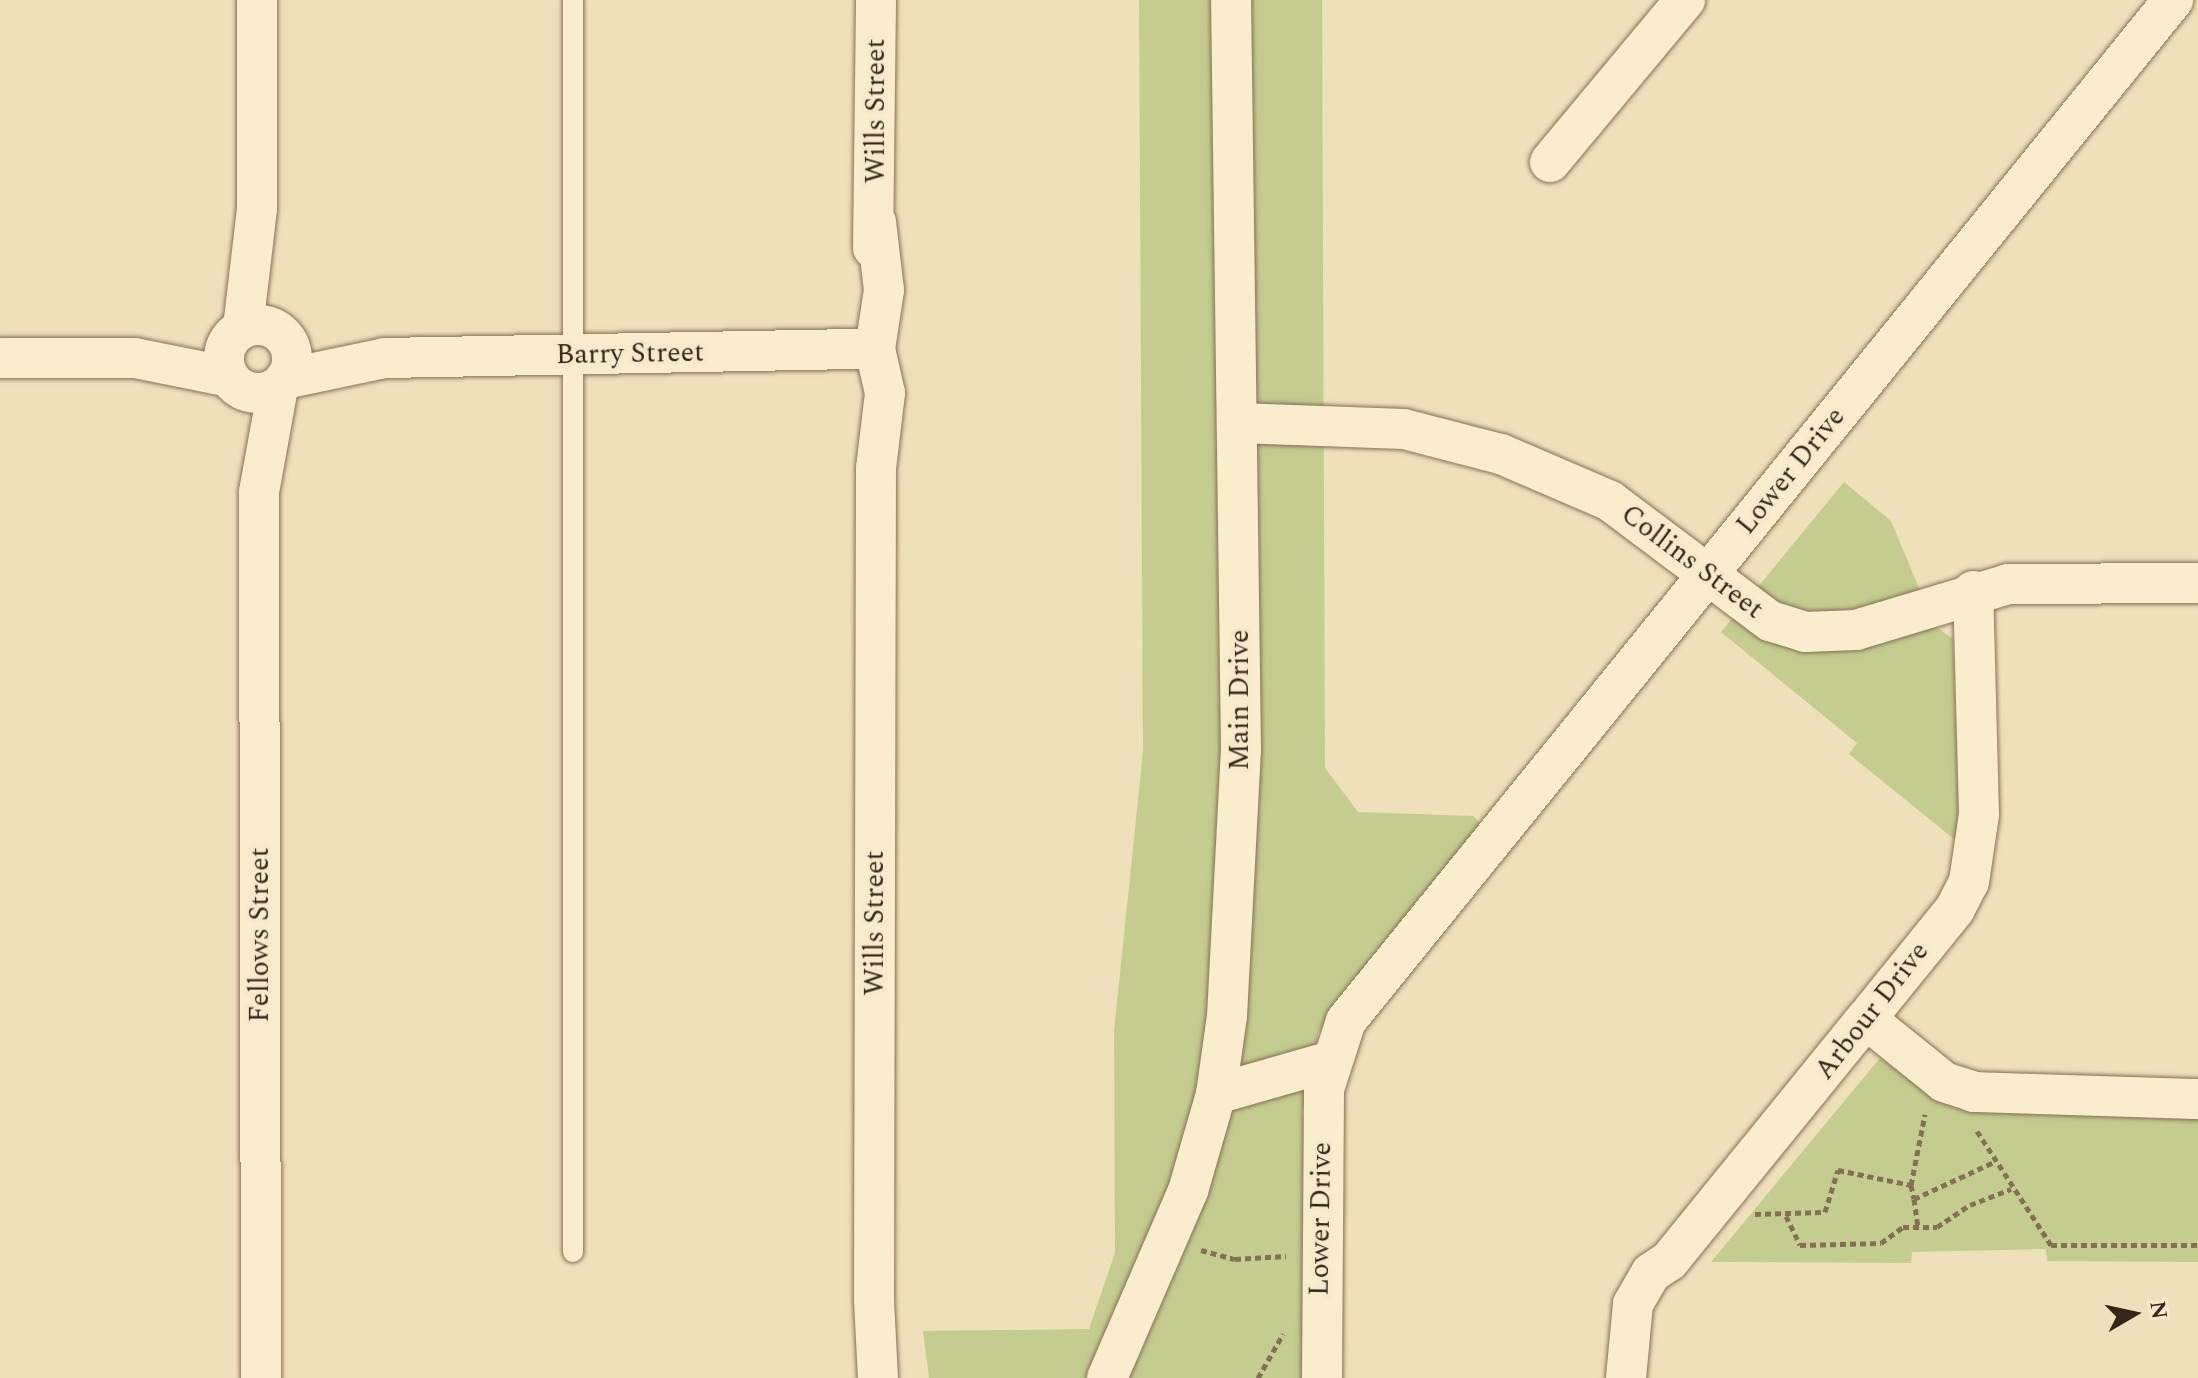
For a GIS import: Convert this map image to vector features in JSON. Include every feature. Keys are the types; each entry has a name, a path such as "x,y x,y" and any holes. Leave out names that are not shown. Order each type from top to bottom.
{"street":[{"name":"Fellows Street","path":"257,0 257,208 250,350 259,492 261,1378"},
{"name":"Wills Street","path":"876,0 876,222 884,290 864,349 885,393 876,468 874,1300 878,1378"},
{"name":"Main Drive","path":"1107,1378 1168,1241 1216,1094 1227,1016 1239,853 1238,423 1231,0"},
{"path":"1550,162 1685,0"},
{"name":"Lower Drive","path":"1322,1378 1320,1283 1326,1254 1322,1123 1331,1061 1346,1021 2173,0"},
{"name":"Barry Street","path":"0,358 135,358 250,350 385,358 864,349"},
{"name":"Fellows Street","path":"250,350 292,359 282,383 259,492"},
{"name":"Barry Street","path":"282,383 385,358"},
{"name":"Collins Street","path":"1238,423 1404,429 1501,454 1610,501 1770,621 1805,632 1856,630 1973,591 2036,581 2198,583"},
{"name":"Arbour Drive","path":"1626,1378 1629,1321 1642,1288 1955,909 1977,853 1973,591"},
{"path":"1866,1019 1944,1082 1974,1092 2198,1099"},
{"path":"1216,1094 1331,1061"}],"lane":[{"path":"573,0 573,1252"}],"path":[{"path":"1918,1227 1911,1185 1927,1106"},
{"path":"1971,1120 2011,1189 2051,1245 2198,1245"},
{"path":"1914,1199 1994,1162"},
{"path":"1746,1213 1786,1216 1825,1212 1838,1170 1911,1185"},
{"path":"1786,1216 1800,1245 1881,1243 1903,1227 1937,1227 1970,1205 2011,1189"},
{"path":"1168,1241 1235,1259 1295,1255"},
{"path":"1258,1378 1283,1333"}],"green space":[{"path":"1139,0 1322,0 1325,768 1358,812 1473,816 1481,824 1318,1033 1302,1115 1316,1149 1303,1281 1306,1378 929,1378 923,1331 1089,1329 1115,1253 1114,1031 1143,752"},
{"path":"1844,482 1891,521 1935,626 1953,639 1960,844 1849,754 1857,743 1721,632"},
{"path":"1880,1058 1931,1095 1984,1111 2198,1115 2198,1262 2047,1261 2046,1249 1912,1252 1911,1263 1711,1262"}]}
